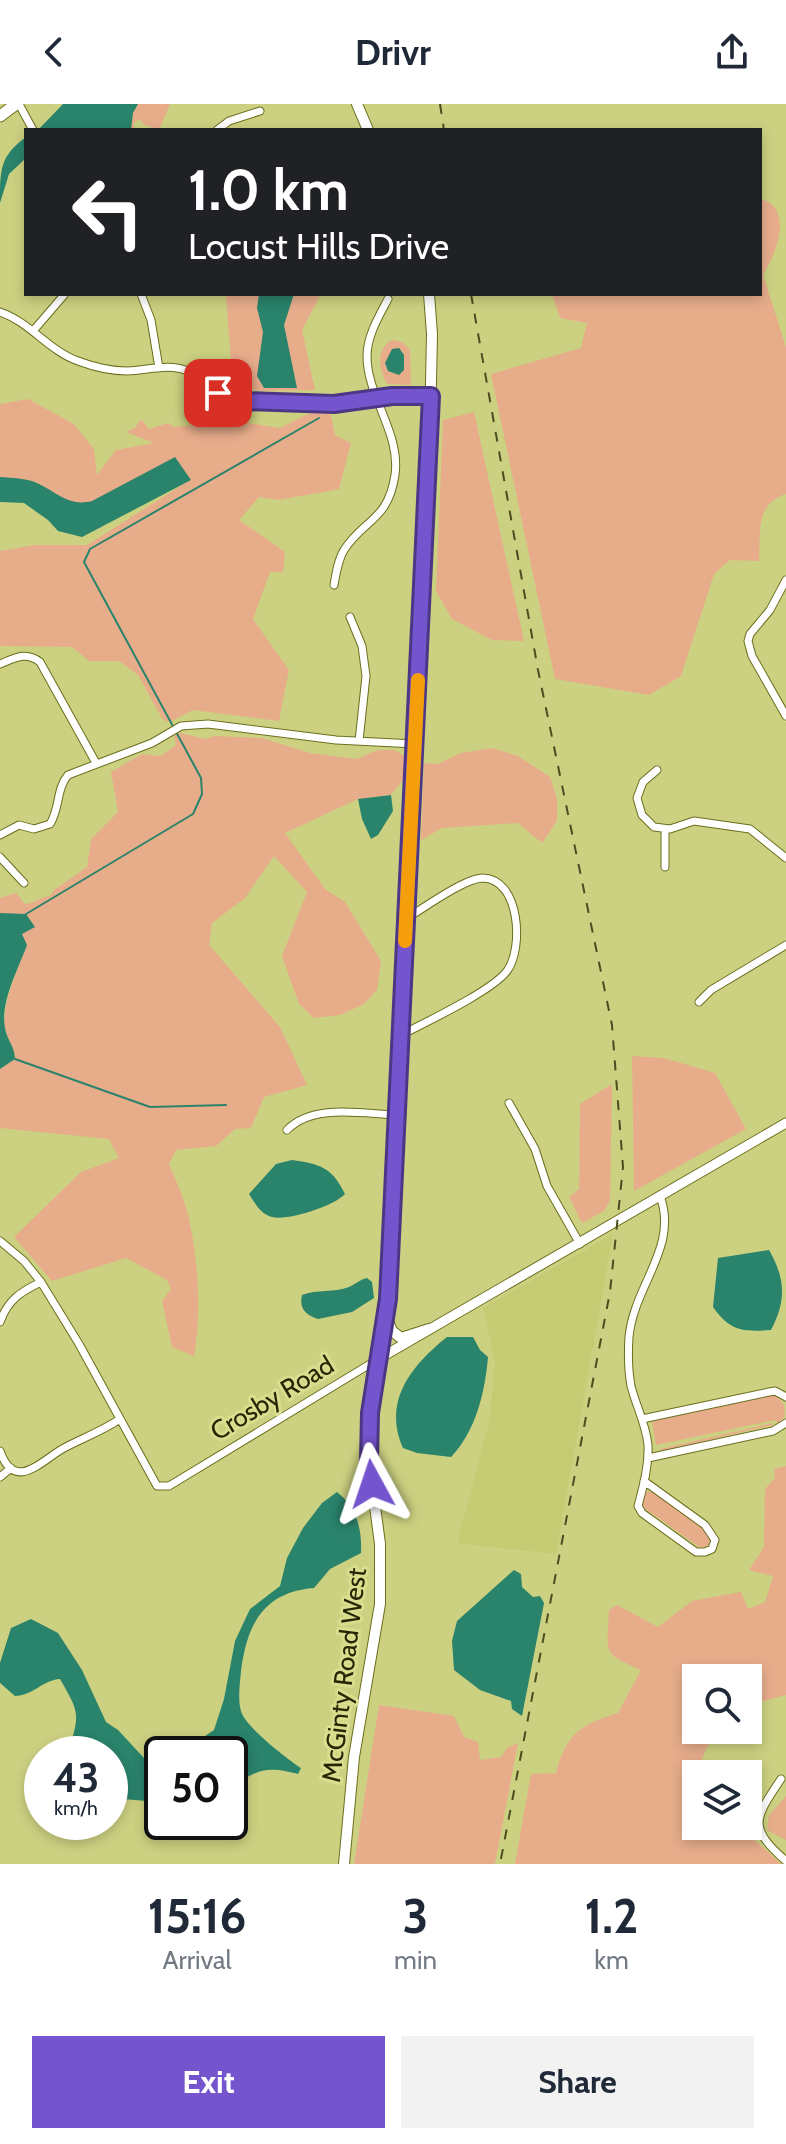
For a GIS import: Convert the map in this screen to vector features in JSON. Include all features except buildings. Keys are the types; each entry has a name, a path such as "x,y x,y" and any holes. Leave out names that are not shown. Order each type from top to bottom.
{"main road":[{"path":"0,108 7,104"},
{"path":"0,116 18,104"},
{"path":"357,104 367,128"},
{"name":"McGinty Road West","path":"344,1864 354,1757 380,1604 380,1544 368,1437 386,1314 397,1115 431,396 429,296"},
{"path":"386,1314 392,1331 401,1338 429,1329"}],"street":[{"path":"18,104 32,128"},
{"path":"220,128 229,121 260,111"},
{"path":"33,331 63,296"},
{"path":"142,296 151,320 159,368"},
{"path":"334,585 345,550 382,511 396,473 395,449 367,356 370,336 388,299"},
{"path":"0,312 73,360 126,371 177,368 193,373 230,399 334,404 392,396 431,396"},
{"path":"786,580 748,641 752,656 786,716"},
{"path":"350,617 362,646 366,676 359,741"},
{"path":"0,664 23,655 32,656 40,662 96,763"},
{"path":"0,835 19,825 34,829 50,824 56,816 62,781 68,775 152,743 181,726 208,724 415,744"},
{"path":"657,770 643,782 637,798 638,807 654,827 665,830 694,821 750,829 786,858"},
{"path":"665,830 665,867"},
{"path":"0,857 24,883"},
{"path":"401,1035 500,979 513,961 517,939 507,891 494,880 486,878 470,882 407,918"},
{"path":"699,1002 711,990 786,945"},
{"path":"509,1103 530,1139 547,1186 580,1244"},
{"path":"287,1130 297,1120 310,1115 397,1115"},
{"name":"Crosby Road","path":"0,1241 24,1261 41,1282 157,1486 169,1486 429,1329 786,1123"},
{"path":"644,1481 705,1525 715,1540 712,1549 696,1552 642,1513 638,1506 648,1458 642,1419 631,1383 629,1336 635,1306 665,1232 665,1213 660,1196"},
{"path":"0,1322 12,1299 41,1282"},
{"path":"642,1419 775,1391 786,1397"},
{"path":"0,1451 3,1461 11,1468 22,1472 36,1470 63,1448 86,1439 120,1419"},
{"path":"648,1458 773,1431 786,1423"},
{"path":"0,1477 11,1468"},
{"path":"781,1779 763,1806 759,1823 767,1843 786,1861"}],"shaded area":[{"path":"138,104 170,104 160,128 145,125 139,119 131,128"},
{"path":"762,200 776,209 779,217 775,250 763,275 786,347 786,494 776,499 764,512 759,561 730,560 714,574 681,676 649,695 555,679 491,374 581,348 587,323 560,318 553,297 762,296"},
{"path":"226,296 320,296 302,330 315,390 263,391 233,387"},
{"path":"392,340 402,342 410,350 411,385 387,384 384,378 381,354"},
{"path":"214,398 243,406 249,423 280,428 312,412 330,412 335,435 351,443 339,489 279,500 259,497 239,520 285,552 283,572 270,572 253,619 289,670 279,721 193,710 170,722 163,720 138,675 119,661 89,661 72,647 0,646 0,551 34,545 87,545 190,480 80,504 63,500 36,482 0,477 0,404 28,399 74,424 94,449 97,475 116,450 154,443 126,432 135,428 141,419 149,429 168,423 174,427 204,424 203,405"},
{"path":"474,412 524,641 492,640 452,619 436,591 443,420"},
{"path":"180,733 206,739 214,736 262,738 310,753 356,759 378,750 395,750 404,756 403,780 391,795 358,799 285,833 325,889 345,902 381,961 377,990 364,1004 340,1015 314,1018 299,1004 282,956 307,892 274,856 245,898 212,923 209,945 280,1027 307,1085 264,1097 251,1128 235,1129 216,1146 176,1150 169,1164 185,1205 194,1246 198,1303 194,1356 172,1347 162,1301 171,1289 167,1280 126,1258 52,1281 14,1237 81,1172 119,1158 109,1139 0,1128 0,1069 15,1059 4,1018 11,986 26,945 0,913 0,898 16,893 25,904 50,896 87,867 91,839 118,812 111,772 142,754 160,756 176,745 174,736"},
{"path":"492,748 518,756 550,777 557,798 557,821 542,843 518,823 442,828 421,840 424,763 438,764 461,753"},
{"path":"632,1056 664,1058 715,1073 746,1129 634,1191"},
{"path":"612,1084 610,1201 604,1211 582,1223 569,1197 579,1189 580,1104"},
{"path":"613,1234 556,1554 457,1543 490,1419 495,1361 483,1308"},
{"path":"767,1395 777,1396 784,1405 785,1416 778,1424 775,1420 656,1445 652,1422 655,1420"},
{"path":"773,1423 661,1451 660,1449"},
{"path":"786,1466 786,1695 762,1701 762,1664 682,1664 682,1744 710,1744 702,1760 682,1760 682,1840 755,1840 781,1864 515,1864 531,1774 556,1773 570,1740 585,1727 618,1713 641,1670 619,1660 609,1650 609,1610 617,1605 658,1627 692,1601 741,1592 748,1609 765,1602 773,1576 749,1570 764,1547 765,1489 775,1478 774,1469"},
{"path":"647,1492 656,1492 710,1533 710,1544 699,1547 643,1507 642,1499"},
{"path":"379,1705 454,1716 464,1737 478,1742 480,1760 501,1757 507,1748 518,1743 495,1864 354,1864"},
{"path":"786,1796 786,1840 767,1830 769,1815"}],"water":[{"path":"63,104 138,104 131,128 40,128"},
{"path":"24,139 24,160 9,174 0,203 3,164"},
{"path":"259,296 293,296 284,325 297,388 264,388 257,376 263,332 257,308"},
{"path":"399,348 404,355 404,370 399,375 388,371 385,363 392,349"},
{"path":"175,457 191,480 82,537 58,531 24,503 0,502 0,477 30,481 70,501 84,502 92,501"},
{"path":"391,795 393,811 378,835 371,839 358,799"},
{"path":"0,913 26,914 35,927 22,934 27,945 5,1008 5,1028 15,1059 0,1069"},
{"path":"292,1160 324,1168 345,1194 321,1208 299,1215 279,1218 264,1213 249,1194 276,1164"},
{"path":"769,1250 779,1271 782,1290 779,1310 771,1330 752,1331 731,1325 713,1307 718,1258"},
{"path":"367,1278 372,1282 374,1298 352,1312 318,1319 302,1307 302,1295 343,1289"},
{"path":"447,1337 473,1337 488,1357 478,1410 467,1435 451,1457 403,1448 396,1415 398,1400 412,1372"},
{"path":"337,1492 344,1498 357,1520 361,1553 330,1569 314,1588 282,1596 270,1604 253,1626 241,1671 240,1709 260,1735 301,1768 298,1774 269,1770 248,1777 248,1736 205,1736 214,1730 224,1699 235,1641 250,1609 280,1586 287,1558 303,1528 322,1503"},
{"path":"514,1570 521,1574 522,1587 533,1597 540,1596 544,1603 522,1716 512,1709 511,1701 480,1690 454,1670 452,1641 457,1621"},
{"path":"31,1619 58,1633 82,1670 106,1722 124,1736 72,1736 75,1708 60,1679 15,1696 0,1683 0,1663 11,1628"},
{"path":"128,1741 144,1758 144,1801 128,1799"}],"waterway":[{"path":"26,914 193,814 202,794 201,778 84,562 90,549 319,418"},
{"path":"15,1059 150,1107 226,1105"}],"railway":[{"path":"440,104 444,128"},
{"path":"471,296 538,670 612,1025 623,1167 610,1292 500,1864"}],"slow traffic":[{"path":"405,941 418,680"}],"route":[{"path":"218,393 243,401 334,404 392,396 431,396 388,1299 368,1437 372,1484"}]}
